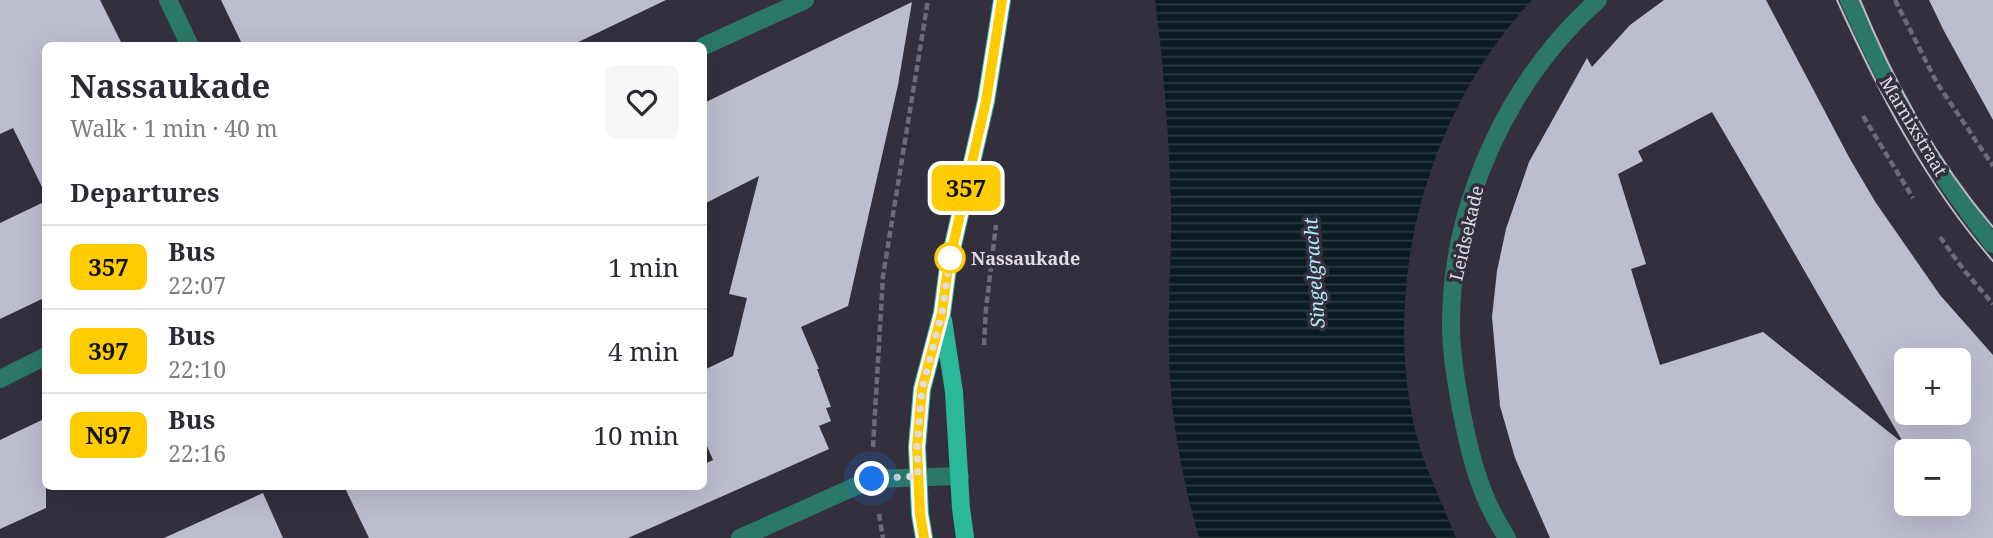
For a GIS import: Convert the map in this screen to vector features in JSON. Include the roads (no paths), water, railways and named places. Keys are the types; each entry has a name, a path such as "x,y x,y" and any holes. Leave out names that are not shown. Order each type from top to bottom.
{"main road":[{"path":"924,538 920,514 917,447 922,389 942,313 948,267 986,101 1002,0"},
{"path":"942,313 954,392 965,538"}],"street":[{"path":"168,0 188,42"},
{"path":"707,46 805,0"},
{"name":"Leidsekade","path":"1507,538 1486,500 1467,439 1454,369 1451,324 1455,272 1468,213 1485,160 1513,104 1555,45 1598,0"},
{"name":"Marnixstraat","path":"1849,0 1889,88 1907,119 1945,180 1993,244"},
{"path":"0,379 42,358"},
{"path":"740,538 872,479 960,476"}],"water":[{"name":"Singelgracht","path":"1155,0 1532,0 1495,45 1465,94 1440,147 1421,203 1409,260 1404,319 1406,377 1420,447 1456,538 1199,538 1180,458 1171,397 1170,180"}],"tram line":[{"path":"1837,0 1905,136 1946,200 1993,261"},
{"path":"1860,0 1887,61 1934,147 1993,227"}],"place":[{"name":"Nassaukade","path":"950,258"}]}
